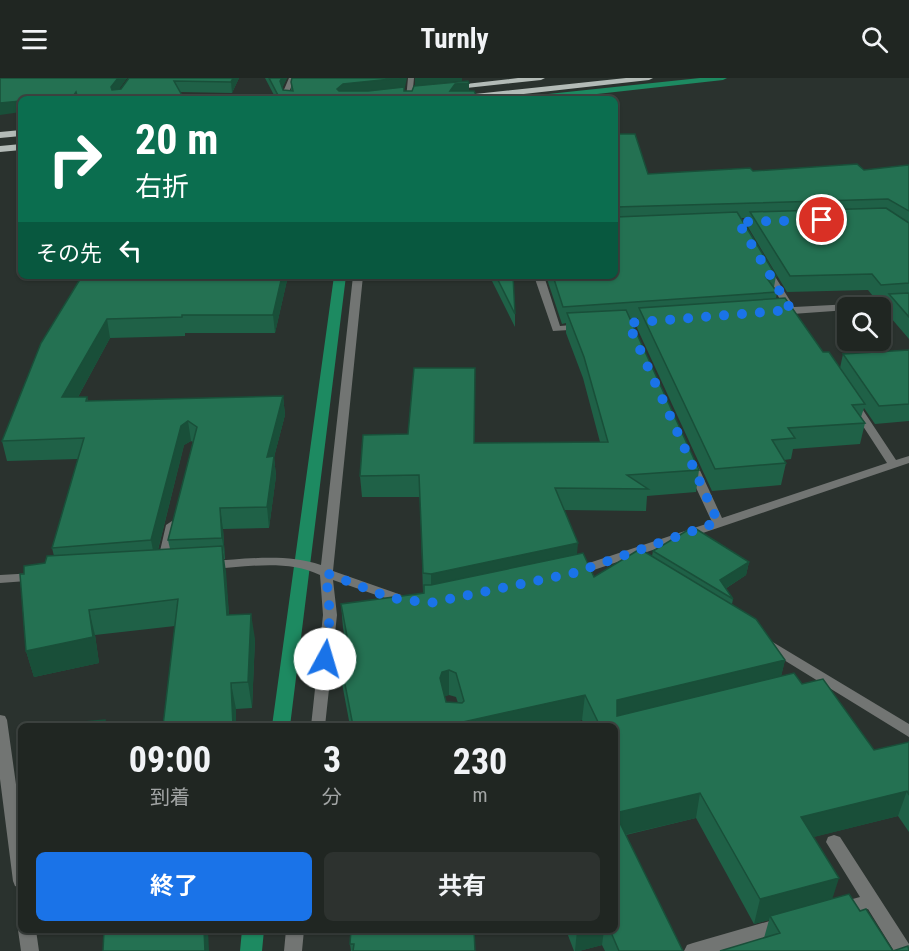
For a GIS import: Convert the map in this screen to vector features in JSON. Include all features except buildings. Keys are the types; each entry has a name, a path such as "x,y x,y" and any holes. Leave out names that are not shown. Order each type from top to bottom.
{"main road":[{"path":"435,89 541,78"},
{"path":"484,96 649,78"},
{"path":"400,93 410,95 423,91"},
{"path":"0,135 18,133"},
{"path":"0,149 18,147"}],"street":[{"path":"288,96 286,92 292,78"},
{"path":"410,95 411,78"},
{"path":"762,261 798,320"},
{"path":"318,723 330,615 321,570 358,279"},
{"path":"539,279 556,329 597,326"},
{"path":"768,312 909,304"},
{"path":"849,397 893,464"},
{"path":"685,449 718,522"},
{"path":"563,575 909,459"},
{"path":"162,567 176,512"},
{"path":"621,555 641,567"},
{"path":"196,566 287,563 321,570 391,598 420,603"},
{"path":"0,579 46,576"},
{"path":"758,639 909,731"},
{"path":"804,686 826,681"},
{"path":"0,726 18,859"},
{"path":"834,842 904,951"},
{"path":"826,913 871,901"},
{"path":"693,951 793,923"},
{"path":"27,933 30,951"},
{"path":"293,951 295,933"}],"waterway":[{"path":"557,96 723,78"},
{"path":"281,723 340,279"},
{"path":"251,951 253,933"}],"route":[{"path":"325,659 330,615 326,573 391,598 430,603 574,573 718,522 628,323 791,310 738,222 822,220"}]}
